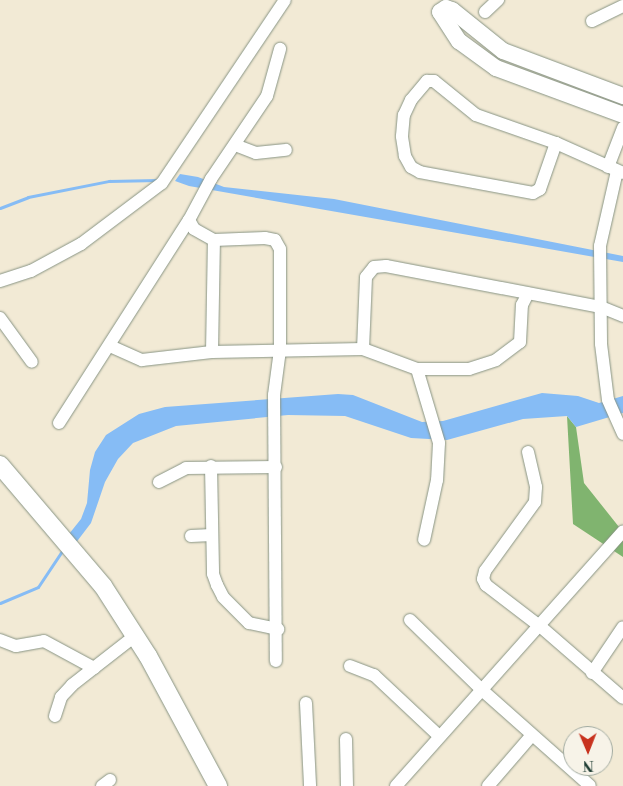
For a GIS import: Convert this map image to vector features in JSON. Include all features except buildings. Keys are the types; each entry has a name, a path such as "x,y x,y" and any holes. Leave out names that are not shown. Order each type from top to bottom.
{"main road":[{"path":"0,466 81,558 135,636 218,786"}],"street":[{"path":"0,282 31,271 82,244 110,226 165,178 285,0"},
{"path":"485,12 498,0"},
{"path":"592,21 623,6"},
{"path":"623,96 522,60 482,36 452,10 446,8 440,12 459,41 496,68 623,115"},
{"path":"59,423 189,220 211,179 271,88 280,49"},
{"path":"556,143 540,188 533,193 420,172 411,167 404,156 402,136 404,116 411,100 427,81 434,81 476,115 556,143 616,171"},
{"path":"623,128 600,246 599,264 601,344 608,400 623,434"},
{"path":"235,145 256,153 286,150"},
{"path":"189,220 194,229 214,240 265,238 275,240 280,249 280,350 274,395 278,629 276,661"},
{"path":"212,352 214,240"},
{"path":"363,349 366,277 374,267 386,266 601,307 623,316"},
{"path":"110,346 142,360 212,352 363,349 417,369 469,369 486,365 514,349 520,342 522,305 528,293"},
{"path":"0,318 32,362"},
{"path":"417,369 439,443 437,480 424,540"},
{"path":"528,452 536,487 535,502 485,571 483,579 486,585 541,627 623,698"},
{"path":"159,482 186,468 211,466 276,467"},
{"path":"211,466 212,574 223,597 249,623 278,629"},
{"path":"396,786 438,735 541,627 623,531"},
{"path":"191,536 212,535"},
{"path":"410,620 482,690 585,784"},
{"path":"592,673 623,627"},
{"path":"55,716 61,697 135,636"},
{"path":"0,640 16,646 44,641 94,668"},
{"path":"350,666 374,675 438,735"},
{"path":"306,703 310,786"},
{"path":"488,786 532,735"},
{"path":"346,739 346,786"}],"green space":[{"path":"567,416 576,427 584,483 623,532 623,557 573,524"}],"water":[{"path":"180,174 198,177 224,187 334,199 623,256 623,262 189,186 175,181"},
{"path":"542,393 578,396 599,403 623,396 623,413 576,427 567,416 523,419 447,440 411,438 345,416 288,415 176,426 133,443 118,459 105,482 91,523 75,544 69,534 81,519 87,503 90,470 95,452 106,435 139,414 165,407 338,394 353,395 422,422 443,421"}],"waterway":[{"path":"0,208 28,197 109,181 158,180"},
{"path":"0,603 38,587 64,548"}]}
